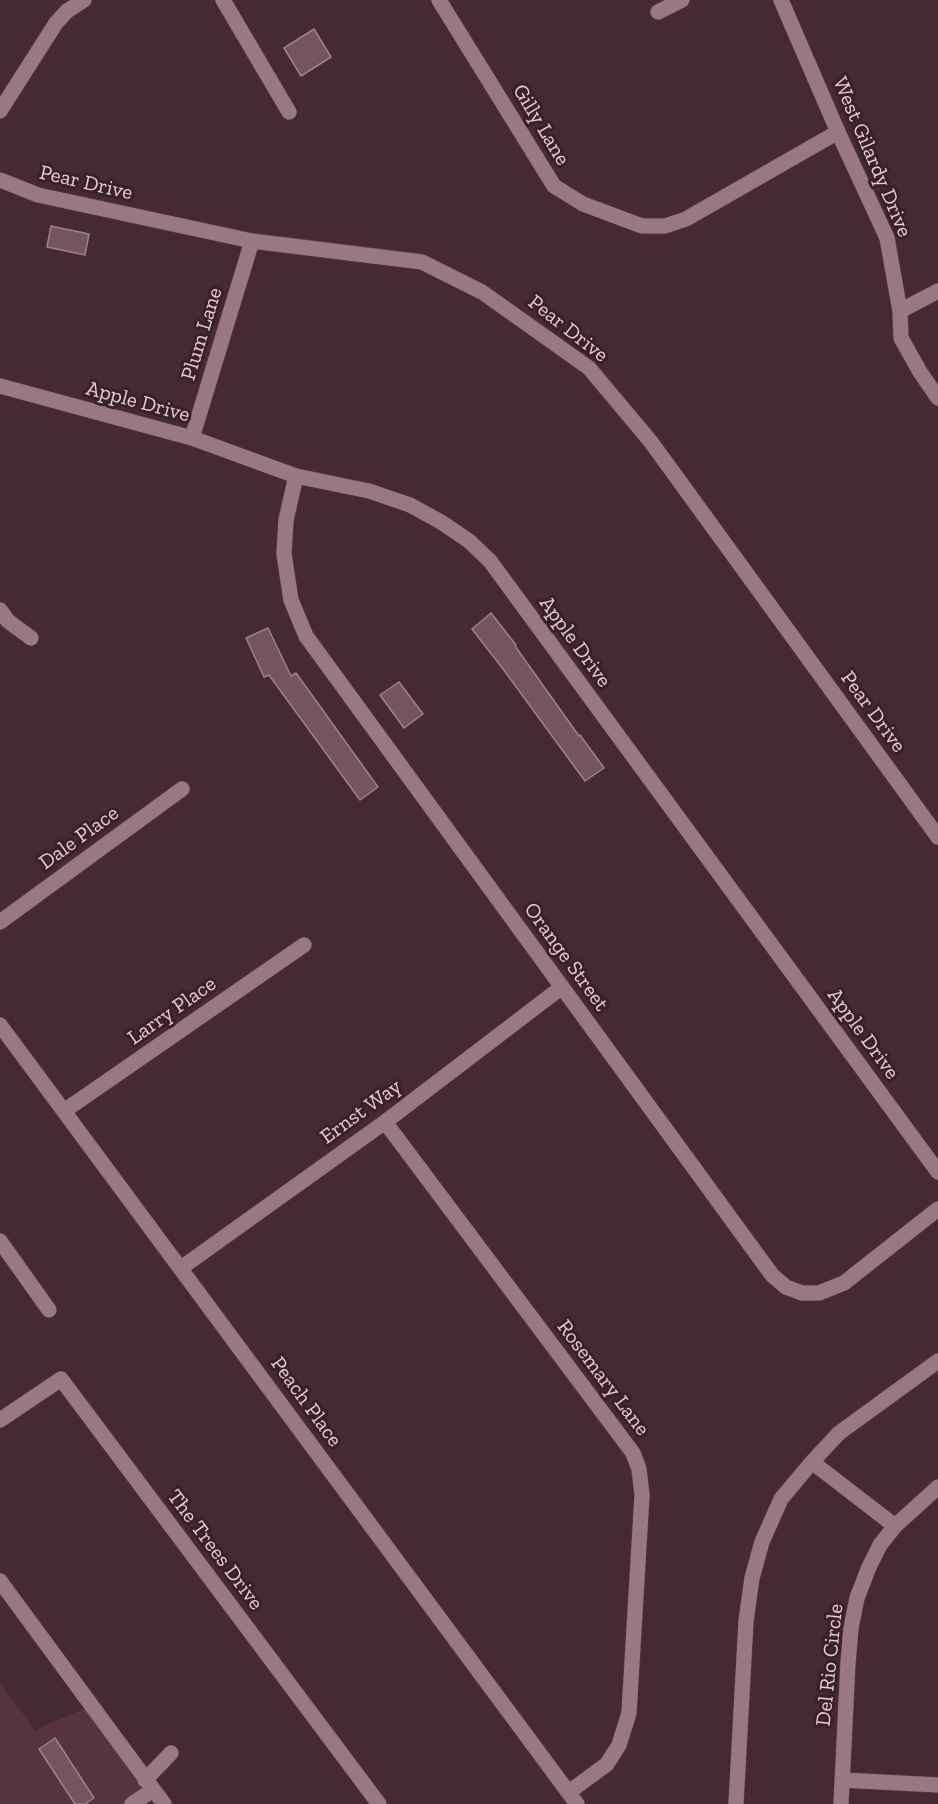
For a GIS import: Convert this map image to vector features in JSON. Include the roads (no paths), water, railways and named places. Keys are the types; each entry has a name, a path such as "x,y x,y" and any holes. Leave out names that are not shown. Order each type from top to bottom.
{"street":[{"path":"0,111 56,23 67,11 84,0"},
{"path":"223,0 289,112"},
{"name":"Gilly Lane","path":"440,0 554,186 583,204 642,226 665,226 686,219 837,132"},
{"path":"658,12 682,0"},
{"name":"West Gilardy Drive","path":"782,0 837,132 887,238 900,311 901,338 938,398"},
{"name":"Pear Drive","path":"0,180 38,195 252,241 422,262 482,292 589,368 651,442 938,837"},
{"name":"Plum Lane","path":"192,438 252,241"},
{"path":"900,311 938,291"},
{"name":"Apple Drive","path":"0,386 192,438 296,476 369,491 410,505 469,541 490,561 938,1172"},
{"name":"Orange Street","path":"296,476 286,520 284,554 291,600 306,636 772,1275 786,1287 802,1293 819,1293 844,1283 938,1209"},
{"path":"0,610 8,621 31,638"},
{"name":"Dale Place","path":"0,922 182,789"},
{"name":"Larry Place","path":"64,1112 304,945"},
{"name":"Ernst Way","path":"181,1268 385,1122 562,987"},
{"name":"Peach Place","path":"0,1025 573,1798"},
{"name":"Rosemary Lane","path":"385,1122 633,1453 639,1469 642,1495 629,1713 619,1745 608,1764 573,1798"},
{"path":"3,1251 49,1310"},
{"path":"736,1804 746,1621 752,1578 762,1542 781,1499 839,1433 938,1361"},
{"name":"The Trees Drive","path":"0,1420 61,1379 379,1804"},
{"path":"812,1462 895,1526"},
{"name":"Del Rio Circle","path":"841,1804 848,1663 851,1628 857,1598 880,1545 895,1526 938,1487"},
{"path":"0,1581 164,1804"},
{"path":"132,1804 149,1785 171,1753"},
{"path":"842,1780 938,1785"}]}
